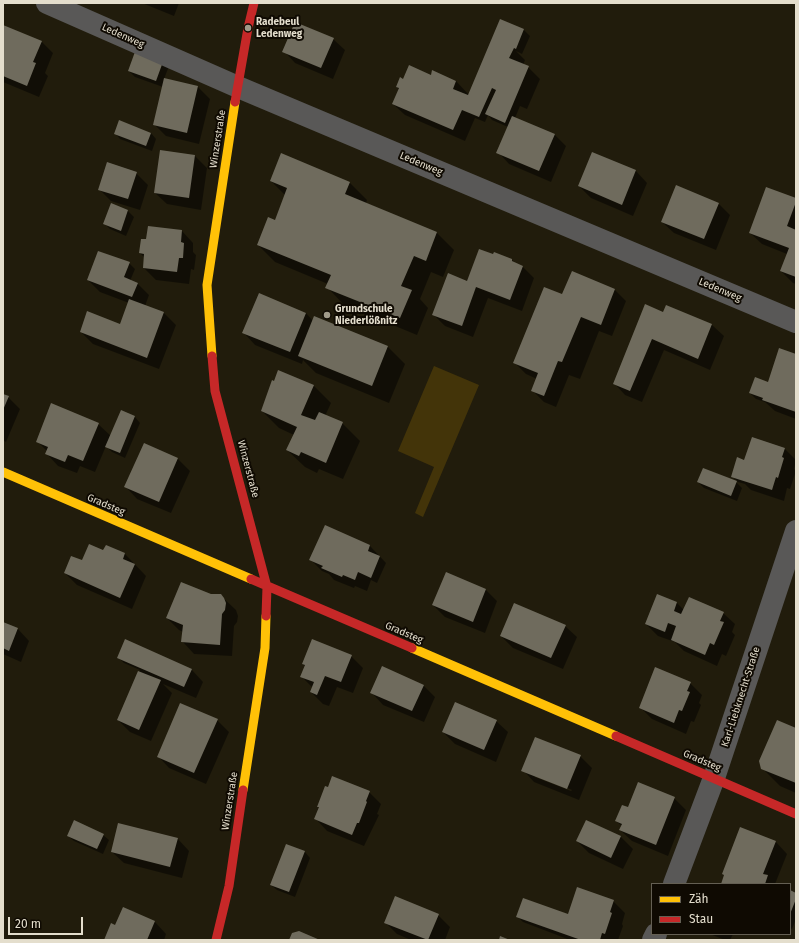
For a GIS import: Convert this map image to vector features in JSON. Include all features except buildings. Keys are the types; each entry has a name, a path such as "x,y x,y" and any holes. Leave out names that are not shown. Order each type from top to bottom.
{"street":[{"name":"Ledenweg","path":"48,3 238,87 796,322"},
{"name":"Winzerstraße","path":"216,940 228,886 264,656 267,587 216,391 207,285 238,87 248,28 254,3"},
{"name":"Gradsteg","path":"3,472 796,814"},
{"name":"Karl-Liebknecht-Straße","path":"674,883 714,778 796,531"}],"shaded area":[{"path":"434,366 479,385 423,517 415,513 434,467 398,451"}],"traffic: slow":[{"path":"212,356 207,285 235,102"},
{"path":"3,472 251,579"},
{"path":"243,790 265,648 266,616"},
{"path":"412,648 616,736"}],"traffic: jam":[{"path":"235,102 254,3"},
{"path":"212,356 215,391 267,587 266,616"},
{"path":"251,579 412,648"},
{"path":"616,736 796,814"},
{"path":"216,940 229,886 243,790"}],"place":[{"name":"Radebeul Ledenweg","path":"248,28"},
{"name":"Grundschule Niederlößnitz","path":"327,315"}]}
